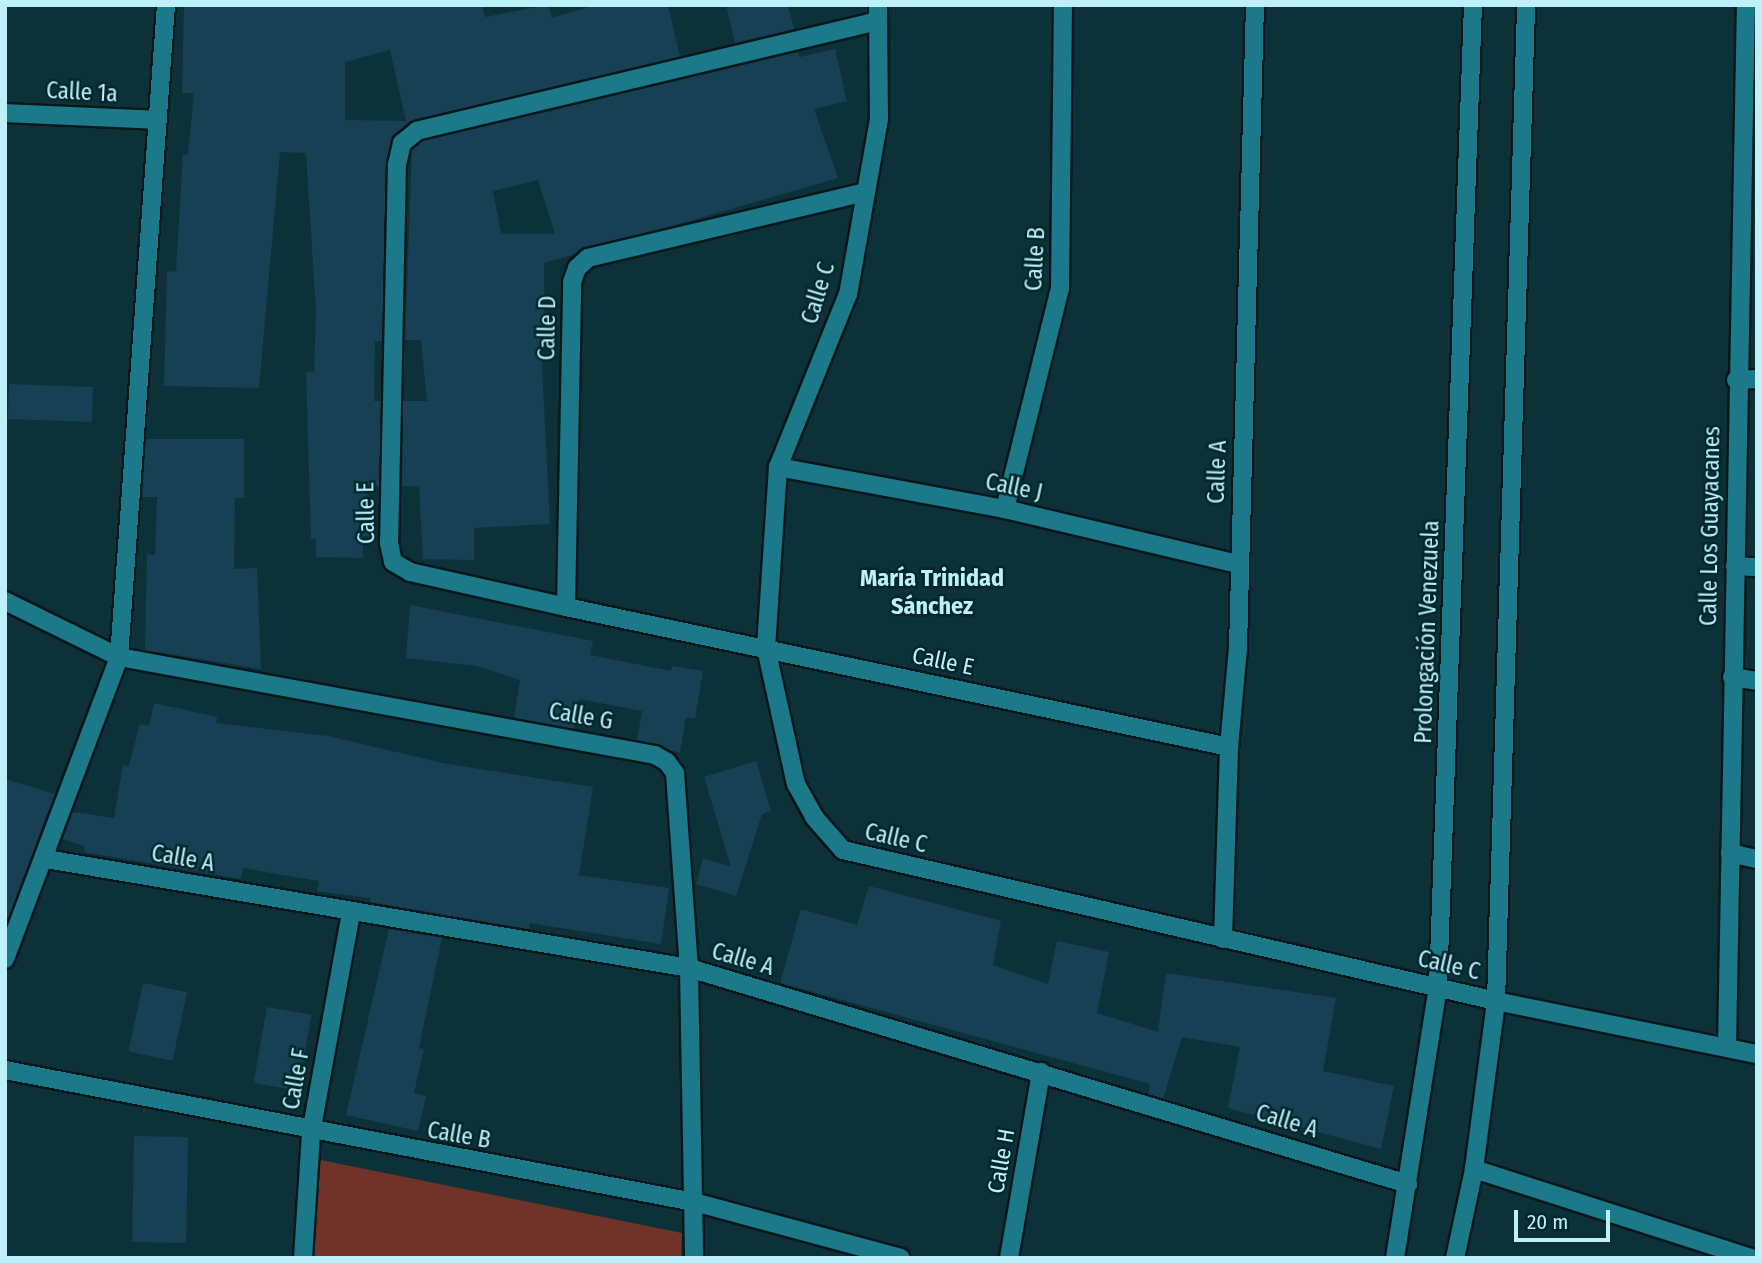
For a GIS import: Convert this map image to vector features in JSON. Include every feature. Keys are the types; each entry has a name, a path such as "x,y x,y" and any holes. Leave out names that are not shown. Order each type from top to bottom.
{"street":[{"path":"5,959 46,859 119,657 166,5"},
{"name":"Calle B","path":"1005,509 1060,289 1063,5"},
{"name":"Calle A","path":"1223,939 1238,564 1255,5"},
{"name":"Prolongación Venezuela","path":"1395,1258 1438,987 1474,5"},
{"path":"1455,1258 1474,1169 1496,1002 1526,5"},
{"name":"Calle Los Guayacanes","path":"1727,1046 1736,380 1750,164 1746,5"},
{"name":"Calle C","path":"878,13 879,119 848,295 778,467 766,648 796,784 843,850 1496,1002 1757,1054"},
{"name":"Calle E","path":"878,13 416,131 402,143 396,177 393,562 411,572 566,607 1229,747"},
{"name":"Calle 1a","path":"5,113 156,120"},
{"name":"Calle D","path":"566,607 572,282 577,268 588,258 866,192"},
{"path":"1736,380 1757,379"},
{"name":"Calle J","path":"778,467 1005,509 1238,564"},
{"path":"1735,566 1757,566"},
{"name":"Calle G","path":"5,601 119,657 655,755 675,773 689,968 694,1258"},
{"path":"1732,677 1757,681"},
{"path":"1730,853 1757,859"},
{"name":"Calle A","path":"46,859 689,968 1408,1184"},
{"name":"Calle F","path":"303,1258 311,1133 351,912"},
{"name":"Calle B","path":"5,1070 311,1133 694,1202 901,1258"},
{"name":"Calle H","path":"1009,1258 1041,1072"},
{"path":"1474,1169 1693,1249 1751,1258"}],"shaded area":[{"path":"311,1158 682,1233 681,1258 307,1258"}],"building":[{"path":"184,5 482,5 485,17 548,5 552,18 595,5 668,5 680,57 414,120 391,140 386,164 382,341 375,341 374,401 381,401 379,486 367,486 370,536 363,536 363,558 316,557 316,539 311,539 306,372 314,372 316,312 306,153 280,152 259,388 164,386 167,271 176,272 183,154 188,155 194,93 182,93","holes":["390,50 406,121 345,120 345,62"]},
{"path":"726,5 788,5 794,29 735,43"},
{"path":"835,49 847,101 814,109 838,178 544,263 545,344 541,344 550,524 474,528 474,560 423,559 419,486 402,486 403,401 427,401 421,340 405,340 412,149 422,141 798,52 800,57","holes":["538,180 555,234 501,234 493,191"]},
{"path":"9,384 93,387 92,422 8,419"},
{"path":"146,439 244,439 244,498 235,498 234,569 257,568 261,669 145,650 147,554 155,555 157,497 142,497"},
{"path":"410,605 593,641 590,655 671,671 672,666 703,671 695,719 686,717 680,753 637,740 642,711 579,699 574,729 514,718 520,680 477,666 406,658"},
{"path":"154,703 217,717 216,723 328,736 443,763 593,787 579,875 669,888 661,944 530,923 529,929 370,902 371,898 317,891 319,881 243,868 241,879 84,852 85,846 62,839 73,812 114,818 123,765 129,766 140,724 149,726"},
{"path":"756,761 771,811 762,814 736,896 696,884 703,858 731,867 704,777"},
{"path":"5,779 55,794 8,918 5,918"},
{"path":"869,886 1001,921 993,965 1048,984 1057,941 1109,952 1097,1013 1158,1032 1166,973 1336,998 1323,1071 1394,1086 1381,1149 1228,1108 1240,1047 1182,1037 1163,1099 1149,1094 1150,1084 780,983 801,909 857,925"},
{"path":"389,929 442,938 419,1048 424,1049 414,1093 426,1096 418,1131 346,1115"},
{"path":"143,983 187,992 172,1061 128,1051"},
{"path":"267,1007 311,1015 298,1091 254,1083"},
{"path":"134,1136 188,1137 186,1243 132,1242"}],"district":[{"name":"María Trinidad Sánchez","path":"932,593"}]}
